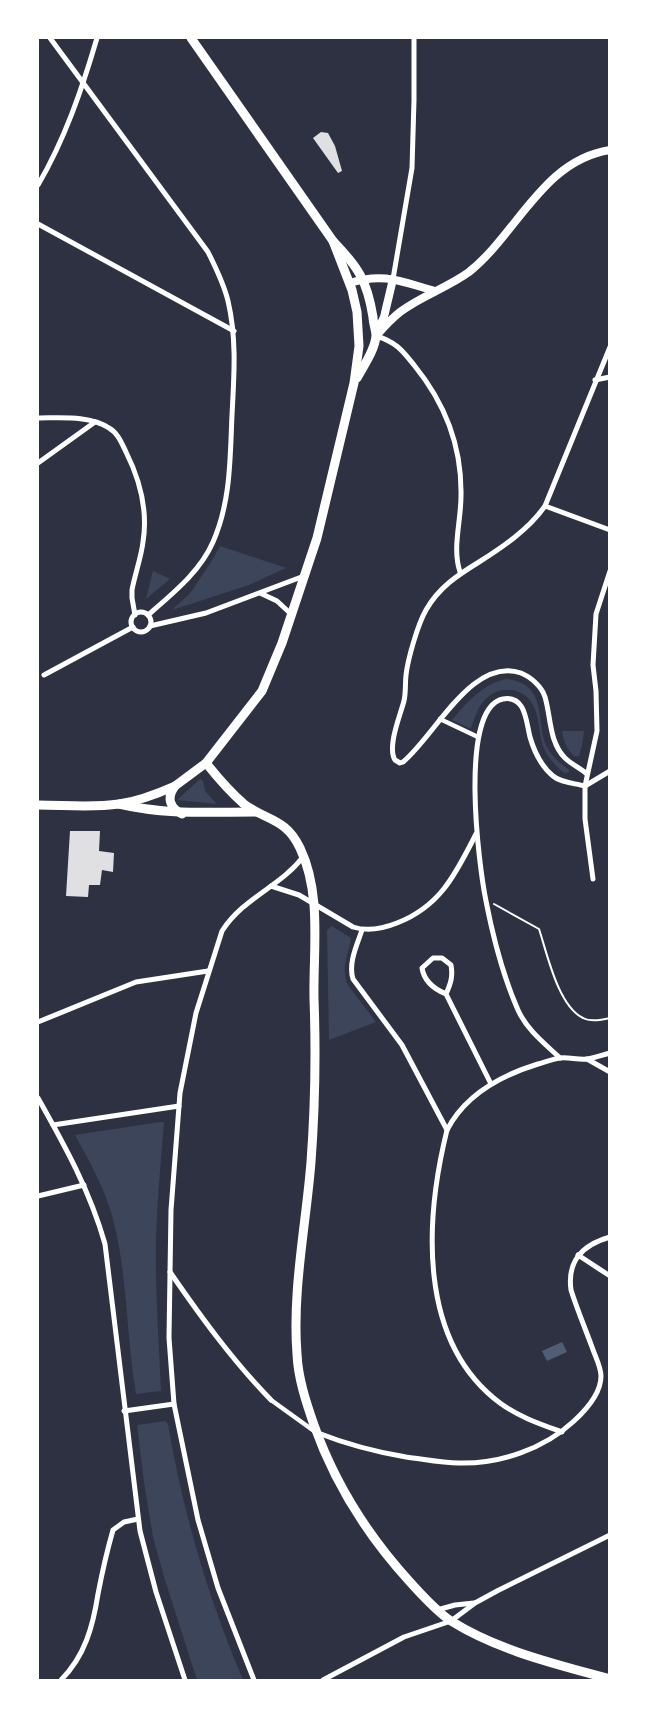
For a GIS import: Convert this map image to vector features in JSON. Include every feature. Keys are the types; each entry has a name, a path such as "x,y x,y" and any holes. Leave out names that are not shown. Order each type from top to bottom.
{"main road":[{"path":"191,38 332,241 351,260 363,279 368,291 376,336 354,383"},
{"path":"332,241 358,300 364,327 376,336"},
{"path":"38,805 94,806 118,804 150,796 175,786 206,763 262,691 282,643 317,538 354,383 360,346 360,330 351,286"},
{"path":"206,763 235,796 256,812 270,817 292,835 304,857 311,881 314,905 313,974 316,1051 311,1160 297,1303 296,1333 297,1357 305,1399 334,1474 368,1531 395,1566 437,1610 451,1621 495,1644 598,1678 610,1679"},
{"path":"175,786 169,797 170,803 173,808 182,814"},
{"path":"227,812 233,805 235,796"},
{"path":"118,804 154,812 182,814 256,812"}],"street":[{"path":"50,38 208,252 225,290 234,331 235,357 227,502 213,543 205,556 182,585 148,615"},
{"path":"38,185 54,156 84,83 97,38"},
{"path":"376,336 384,317 393,279 412,168 414,38"},
{"path":"376,336 400,311 468,272 484,258 499,243 544,187 562,171 581,159 597,152 610,150"},
{"path":"38,224 234,331"},
{"path":"351,286 363,279 372,277 393,279 435,291"},
{"path":"376,336 394,342 400,348 427,381 446,417 460,467 462,498 456,557 460,572"},
{"path":"587,774 566,759 555,744 544,694 527,676 508,670 486,676 476,682 452,705 409,757 400,764 393,757 392,748 406,694 406,675 420,624 426,610 448,582 460,572 509,541 537,517 546,506 595,380 610,347"},
{"path":"595,380 610,376"},
{"path":"38,418 74,419 95,422 109,427 116,434 133,465 142,494 144,526 143,542 132,590 135,614 132,619 133,627 140,632 146,631 151,621 148,615 143,612 135,614"},
{"path":"38,463 95,422"},
{"path":"546,506 610,530"},
{"path":"593,879 585,819 585,786 597,731 598,713 593,655 596,614 610,571"},
{"path":"150,626 206,613 304,576"},
{"path":"259,593 277,601 291,614"},
{"path":"44,675 133,627"},
{"path":"560,1058 528,1027 518,1009 502,963 485,899 476,833 476,779 478,737 487,711 496,702 511,699 518,702 525,712 540,760 558,779 585,786 610,771"},
{"path":"440,719 478,737"},
{"path":"271,886 293,892 353,927 362,930 378,929 408,919 425,908 445,889 457,871 476,833"},
{"path":"254,1680 215,1579 198,1520 174,1404 169,1338 171,1210 179,1106 196,1014 208,971 222,932 228,922 245,904 290,872 304,857"},
{"path":"362,930 352,962 351,972 353,979 402,1045 447,1130"},
{"path":"446,994 451,984 451,964 442,958 433,958 422,968 423,976 438,991 446,994 491,1084"},
{"path":"38,1022 136,982 208,971"},
{"path":"562,1432 525,1419 499,1402 485,1389 466,1366 443,1321 434,1282 433,1204 447,1130 452,1120 464,1106 500,1078 522,1069 560,1058 587,1059 610,1053"},
{"path":"587,1059 610,1072"},
{"path":"38,1098 73,1160 98,1220 105,1244 140,1531 156,1592 185,1680"},
{"path":"53,1125 179,1106"},
{"path":"38,1196 84,1185"},
{"path":"170,1272 196,1310 247,1376 271,1400 317,1433 338,1441 384,1453 433,1461 460,1463 493,1460 518,1454 539,1446 562,1432 588,1407 595,1396 601,1376 571,1290 569,1278 572,1266 578,1256 599,1240 610,1237"},
{"path":"578,1256 610,1276"},
{"path":"124,1410 174,1404"},
{"path":"62,1680 68,1674 90,1635 113,1530 124,1522 138,1519"},
{"path":"323,1680 404,1636 451,1621 475,1603 610,1535"},
{"path":"437,1610 455,1605 475,1603"}],"path":[{"path":"485,899 539,929 561,992 574,1011 584,1018 597,1020 610,1018"}],"shaded area":[{"path":"220,546 286,568 249,585 172,610 191,592"},
{"path":"153,571 170,579 146,599"},
{"path":"507,679 520,682 529,688 535,696 547,747 569,772 565,773 562,771 547,754 541,739 535,708 526,696 519,692 505,690 496,692 486,698 474,718 471,729 452,720 483,689 491,684"},
{"path":"562,731 584,731 579,756 574,756 569,751"},
{"path":"200,779 203,781 205,791 217,804 177,800"},
{"path":"332,926 351,938 345,967 346,979 348,985 376,1022 329,1040 327,930"},
{"path":"164,1122 157,1211 156,1260 161,1391 136,1394 122,1263 113,1219 92,1166 75,1135"},
{"path":"562,1342 567,1352 547,1361 542,1351"},
{"path":"165,1421 168,1424 181,1490 198,1554 230,1649 243,1680 197,1680 164,1577 153,1537 137,1425"}],"building":[{"path":"321,132 328,133 335,146 342,171 338,173 313,138"},
{"path":"70,831 100,831 99,851 114,853 113,872 102,870 100,885 89,885 88,897 66,896"}]}
